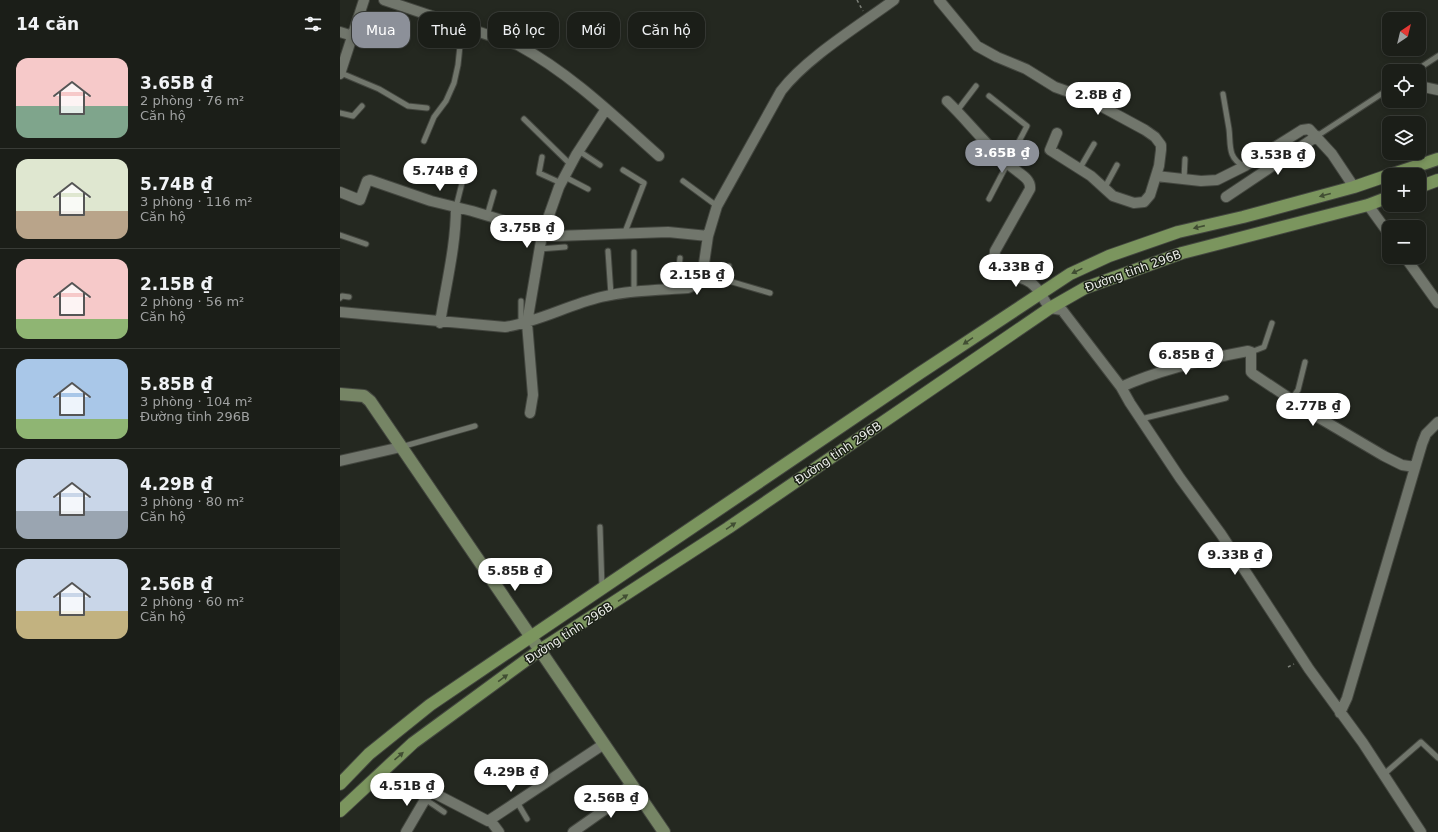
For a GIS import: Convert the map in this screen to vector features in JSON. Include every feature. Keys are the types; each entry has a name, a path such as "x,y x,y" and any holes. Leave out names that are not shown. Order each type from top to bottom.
{"main road":[{"name":"Đường tỉnh 296B","path":"1411,168 1438,159"},
{"name":"Đường tỉnh 296B","path":"340,784 369,754 404,724 532,636 1070,274 1089,265 1178,232 1243,217 1354,187 1382,178"},
{"path":"1426,184 1438,180"},
{"name":"Đường tỉnh 296B","path":"340,811 414,743 540,650 728,528 1050,308 1092,285 1182,253 1382,200"}],"street":[{"path":"360,12 364,0"},
{"path":"384,0 420,12"},
{"path":"939,0 977,46 997,57 1026,69 1055,87 1086,98 1155,137 1161,150 1150,196 1144,202 1134,203 1120,199 1104,189 1080,168 1050,150 1057,133"},
{"path":"340,312 505,327 524,324 611,295 634,291 688,288 697,284 701,279 708,236 717,206 754,138 788,81 810,62 892,1"},
{"path":"340,32 352,36"},
{"path":"480,32 518,45 537,55 562,72 659,156"},
{"path":"341,70 352,39"},
{"path":"1426,87 1438,90"},
{"path":"947,101 1007,164 1028,180 1030,189 995,251 994,266 1031,283 1050,308 1062,310 1121,387 1180,478 1221,534 1309,669 1421,832"},
{"path":"530,413 532,395 524,324 538,249 542,234 563,180 579,151 606,109"},
{"path":"1156,176 1201,181 1217,180 1245,166 1306,128 1312,130 1332,154 1354,187"},
{"path":"1226,197 1317,136"},
{"path":"340,192 360,200 367,181 370,180 431,201 487,216 542,234 556,236 625,232 668,232 708,236"},
{"path":"1368,205 1382,224"},
{"path":"440,322 450,274 456,224 456,207"},
{"path":"1410,264 1438,303"},
{"path":"1121,387 1138,379 1186,364 1238,353 1251,352 1251,372 1253,374 1291,400 1384,456 1402,465 1415,467"},
{"path":"340,394 367,397 532,636 664,832"},
{"path":"1340,713 1347,698 1426,434 1438,422"},
{"path":"340,461 401,447"},
{"path":"406,832 428,792 433,791 486,821 490,820 604,744"},
{"path":"578,831 610,806 631,783"},
{"path":"490,820 499,832"}],"lane":[{"path":"424,141 434,117 446,101 454,83 460,48"},
{"path":"1426,64 1438,56"},
{"path":"341,70 379,89 408,106 427,108"},
{"path":"957,111 976,86"},
{"path":"1317,136 1382,93"},
{"path":"1223,94 1229,130 1229,148 1234,158 1245,166"},
{"path":"989,96 1027,126 989,199"},
{"path":"340,113 353,116 362,106"},
{"path":"524,119 571,165"},
{"path":"1080,168 1094,144"},
{"path":"579,151 600,165"},
{"path":"542,157 539,173 588,189"},
{"path":"1184,179 1185,159"},
{"path":"1104,189 1117,165"},
{"path":"623,170 644,183 625,232"},
{"path":"683,181 717,206"},
{"path":"456,207 462,183"},
{"path":"487,216 494,192"},
{"path":"340,235 366,244"},
{"path":"538,249 565,247"},
{"path":"608,251 611,295"},
{"path":"634,252 634,291"},
{"path":"677,288 680,258"},
{"path":"729,281 730,266"},
{"path":"701,279 729,281 770,293"},
{"path":"340,298 342,296 349,297"},
{"path":"521,301 524,324"},
{"path":"1251,352 1264,347 1272,323"},
{"path":"1291,400 1298,390 1304,362"},
{"path":"1141,419 1226,398"},
{"path":"401,447 475,426"},
{"path":"600,527 602,589"},
{"path":"1383,775 1421,742 1438,758"},
{"path":"424,799 444,812"},
{"path":"517,802 527,819"}]}
